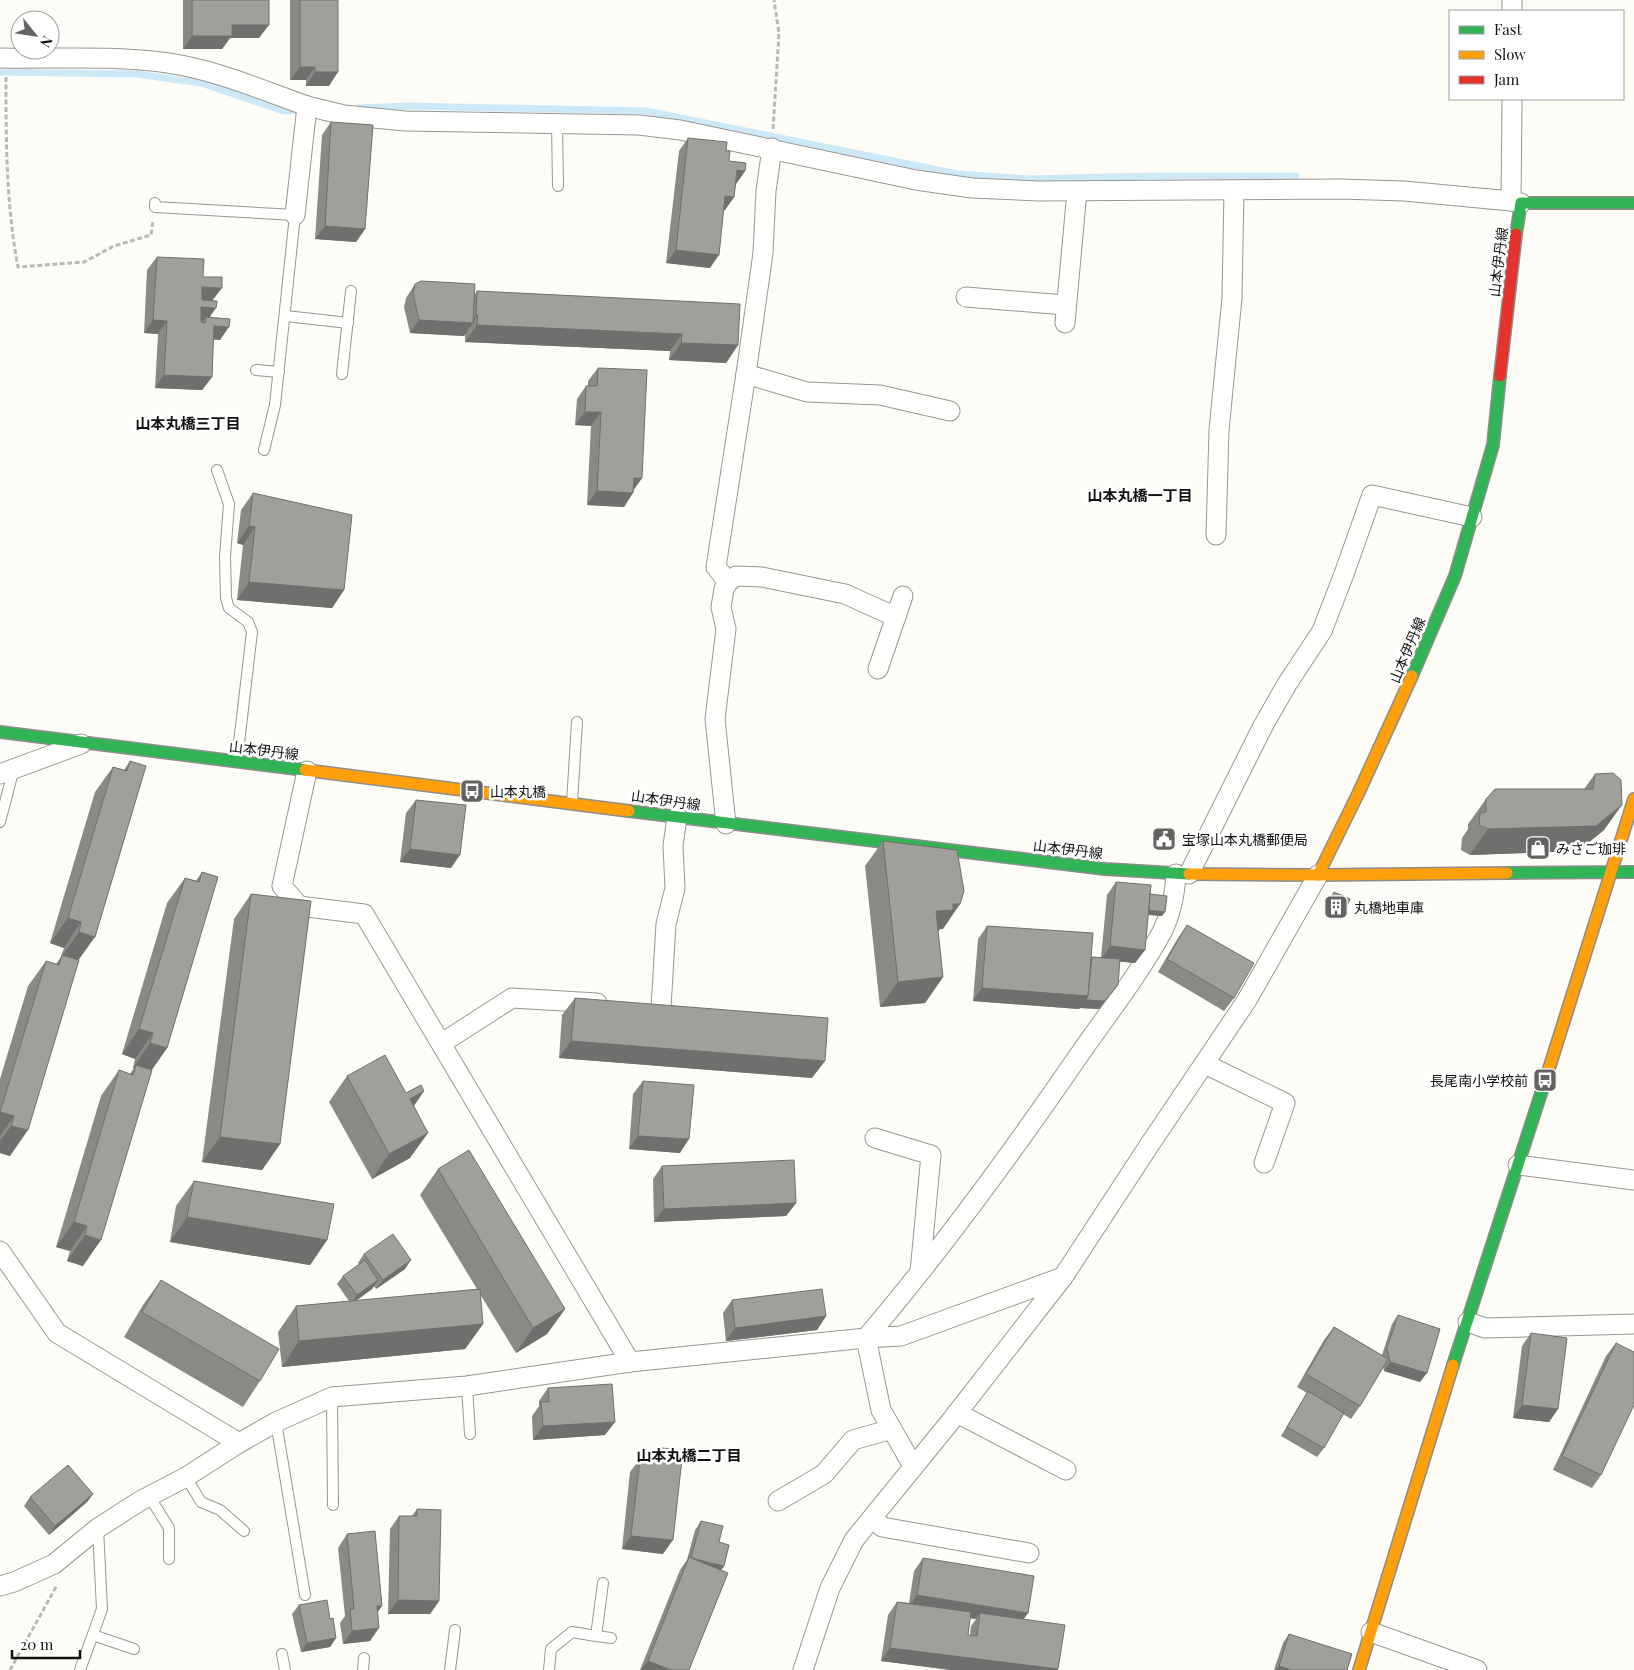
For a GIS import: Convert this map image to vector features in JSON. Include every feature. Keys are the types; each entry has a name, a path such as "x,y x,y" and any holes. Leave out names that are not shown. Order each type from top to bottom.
{"main road":[{"path":"1516,202 1634,203"},
{"name":"山本伊丹線","path":"0,732 726,824 1106,869 1182,874 1318,875 1358,794 1451,585 1472,517 1493,445 1515,241 1516,202"},
{"path":"1359,1670 1434,1423 1468,1322 1634,799"},
{"path":"1318,875 1634,872"}],"street":[{"path":"3,58 122,59 169,63 214,73 307,106 344,115 373,119 658,127 772,148 916,180 992,190 1338,189 1404,191 1516,202 1512,100"},
{"path":"295,215 307,106"},
{"path":"728,582 716,567 763,253 766,191 772,148"},
{"path":"1216,535 1219,430 1232,298 1234,190"},
{"path":"977,292 1066,314 1077,191"},
{"path":"746,374 807,392 880,394 950,411"},
{"path":"866,1338 919,1273 1030,1127 1139,968 1162,930 1182,874 1287,684 1322,631 1372,496 1472,517"},
{"path":"726,824 715,719 726,629 721,607 724,589 728,582 736,576 762,577 845,594 896,617"},
{"path":"878,669 904,596"},
{"path":"7,771 85,743"},
{"path":"307,771 282,886 299,906 364,914 630,1362"},
{"path":"661,1008 666,924 675,888 673,846 677,817"},
{"path":"803,1670 830,1588 854,1540 1064,1277 1144,1152 1205,1064 1262,974 1318,875"},
{"path":"442,1043 512,998 611,1004"},
{"path":"641,1006 680,1010"},
{"path":"1205,1064 1285,1104 1264,1163"},
{"path":"875,1138 931,1155 919,1273"},
{"path":"1518,1165 1634,1180"},
{"path":"0,1251 57,1333 239,1443"},
{"path":"0,1586 22,1579 54,1564 98,1528 149,1496 186,1477 276,1422 332,1397 467,1386 630,1362 901,1336 1064,1277"},
{"path":"1468,1322 1485,1328 1634,1324"},
{"path":"866,1338 881,1410 913,1466"},
{"path":"957,1413 1066,1470"},
{"path":"778,1501 824,1474 852,1440 892,1429"},
{"path":"873,1517 882,1527 1029,1553"},
{"path":"1371,1632 1477,1670"}],"lane":[{"path":"557,124 558,186"},
{"path":"155,205 295,215 286,316 275,405 264,450"},
{"path":"342,374 351,291"},
{"path":"286,316 348,323"},
{"path":"256,370 279,372"},
{"path":"218,470 229,504 225,557 226,598 229,608 248,622 252,632 237,762"},
{"path":"572,803 577,722"},
{"path":"0,822 7,771"},
{"path":"467,1386 470,1434"},
{"path":"332,1397 333,1505"},
{"path":"276,1422 305,1595"},
{"path":"186,1477 201,1502 220,1510 244,1531"},
{"path":"149,1496 168,1528 169,1559"},
{"path":"80,1670 102,1608 98,1528"},
{"path":"596,1636 603,1584"},
{"path":"450,1670 455,1630"},
{"path":"549,1670 551,1649 572,1632 611,1638"},
{"path":"93,1635 134,1649"},
{"path":"282,1654 285,1670"},
{"path":"363,1670 364,1658"}],"path":[{"path":"772,148 779,33 774,0"},
{"path":"3,58 6,164 12,236 18,267 84,262 114,246 150,235 155,205"},
{"path":"10,1670 65,1571 60,1560"}],"building":[{"path":"192,0 269,0 269,25 232,25 232,36 192,36"},
{"path":"300,0 338,0 338,72 315,72 315,67 300,67"},
{"path":"331,122 373,125 365,229 325,226"},
{"path":"688,138 727,142 726,151 730,151 729,161 746,163 745,171 737,170 734,197 725,196 719,255 676,250"},
{"path":"157,257 204,259 203,277 222,277 222,288 202,287 202,300 217,301 216,308 201,307 201,322 205,323 206,317 230,319 229,327 214,326 212,377 164,375 167,321 153,320"},
{"path":"421,281 475,284 473,323 419,320 413,294 415,284"},
{"path":"477,291 740,304 738,345 681,343 682,334 477,325"},
{"path":"598,368 647,370 642,478 634,478 633,493 597,491 601,412 585,412 586,386 597,386"},
{"path":"253,493 352,515 344,590 249,582 255,527 249,526"},
{"path":"130,761 146,766 95,937 79,932 81,922 68,918 113,767 127,771"},
{"path":"1613,773 1621,780 1622,805 1596,826 1488,829 1479,825 1480,813 1486,812 1486,799 1495,789 1593,789 1595,774"},
{"path":"416,800 466,805 460,855 410,849"},
{"path":"883,841 957,850 964,891 960,904 953,904 953,910 936,911 943,977 898,982"},
{"path":"202,872 218,877 167,1048 150,1043 153,1033 139,1029 185,878 199,882"},
{"path":"1116,882 1151,885 1145,950 1110,946"},
{"path":"1334,892 1350,899 1344,913 1328,906"},
{"path":"251,894 311,901 280,1144 220,1137"},
{"path":"1150,894 1167,896 1165,912 1149,910"},
{"path":"1187,925 1254,963 1234,998 1167,959"},
{"path":"987,926 1093,933 1088,996 982,988"},
{"path":"62,955 79,960 28,1130 11,1126 14,1116 0,1112 46,961 59,965"},
{"path":"1092,957 1120,959 1118,985 1105,1001 1086,1000"},
{"path":"575,998 828,1018 825,1061 571,1041"},
{"path":"385,1055 406,1093 421,1085 424,1091 410,1099 428,1133 389,1154 347,1076"},
{"path":"136,1065 152,1070 101,1240 85,1235 87,1226 74,1222 119,1070 133,1075"},
{"path":"643,1081 694,1085 689,1139 638,1136"},
{"path":"469,1150 565,1309 533,1328 438,1169"},
{"path":"794,1160 796,1203 664,1209 662,1166"},
{"path":"194,1181 334,1204 327,1240 187,1217"},
{"path":"393,1234 411,1260 383,1280 364,1254"},
{"path":"365,1260 378,1280 357,1295 343,1276"},
{"path":"161,1280 279,1349 260,1381 142,1312"},
{"path":"480,1289 483,1324 299,1341 296,1306"},
{"path":"822,1289 826,1316 735,1328 732,1300"},
{"path":"1398,1315 1440,1329 1427,1373 1390,1362 1387,1348"},
{"path":"1334,1327 1388,1359 1360,1406 1306,1374"},
{"path":"1531,1333 1567,1338 1558,1409 1522,1405"},
{"path":"1616,1343 1634,1352 1634,1405 1601,1475 1562,1456"},
{"path":"612,1384 615,1422 543,1426 541,1402 549,1402 548,1388"},
{"path":"1308,1391 1344,1413 1324,1448 1287,1427"},
{"path":"662,1448 683,1450 673,1540 631,1536 640,1459 661,1461"},
{"path":"68,1465 93,1494 55,1526 30,1497"},
{"path":"417,1509 441,1510 439,1601 398,1600 399,1516 417,1516"},
{"path":"701,1521 723,1526 719,1542 729,1545 724,1566 691,1558"},
{"path":"375,1531 382,1606 377,1606 379,1628 352,1631 350,1609 354,1609 347,1534"},
{"path":"689,1557 728,1573 689,1670 671,1670 648,1661"},
{"path":"923,1558 1034,1576 1028,1613 917,1595"},
{"path":"327,1600 330,1619 333,1618 336,1638 307,1643 299,1605"},
{"path":"897,1602 971,1612 968,1635 977,1636 980,1613 1065,1625 1058,1669 890,1648"},
{"path":"1289,1634 1352,1654 1347,1670 1291,1670 1279,1666"}],"waterway":[{"path":"0,72 137,74 201,83 284,111 300,110"},
{"path":"358,108 409,106 646,111 958,174 1027,179 1153,176 1296,176"}],"traffic: fast":[{"path":"1516,234 1521,203 1634,203"},
{"path":"1412,676 1455,576 1493,445 1500,376"},
{"path":"0,732 305,770"},
{"path":"629,811 1105,869 1189,874"},
{"path":"1507,873 1634,872"},
{"path":"1453,1365 1547,1075"}],"traffic: slow":[{"path":"1318,875 1358,794 1412,676"},
{"path":"305,770 629,811"},
{"path":"1547,1075 1634,799"},
{"path":"1189,874 1507,873"},
{"path":"1359,1670 1453,1365"}],"traffic: jam":[{"path":"1500,376 1516,234"}],"place":[{"name":"山本丸橋","path":"472,791"},
{"name":"宝塚山本丸橋郵便局","path":"1164,839"},
{"name":"みさご珈琲","path":"1538,848"},
{"name":"丸橋地車庫","path":"1336,907"},
{"name":"長尾南小学校前","path":"1545,1080"}],"district":[{"name":"山本丸橋三丁目","path":"188,423"},
{"name":"山本丸橋一丁目","path":"1140,495"},
{"name":"山本丸橋二丁目","path":"689,1455"}]}
